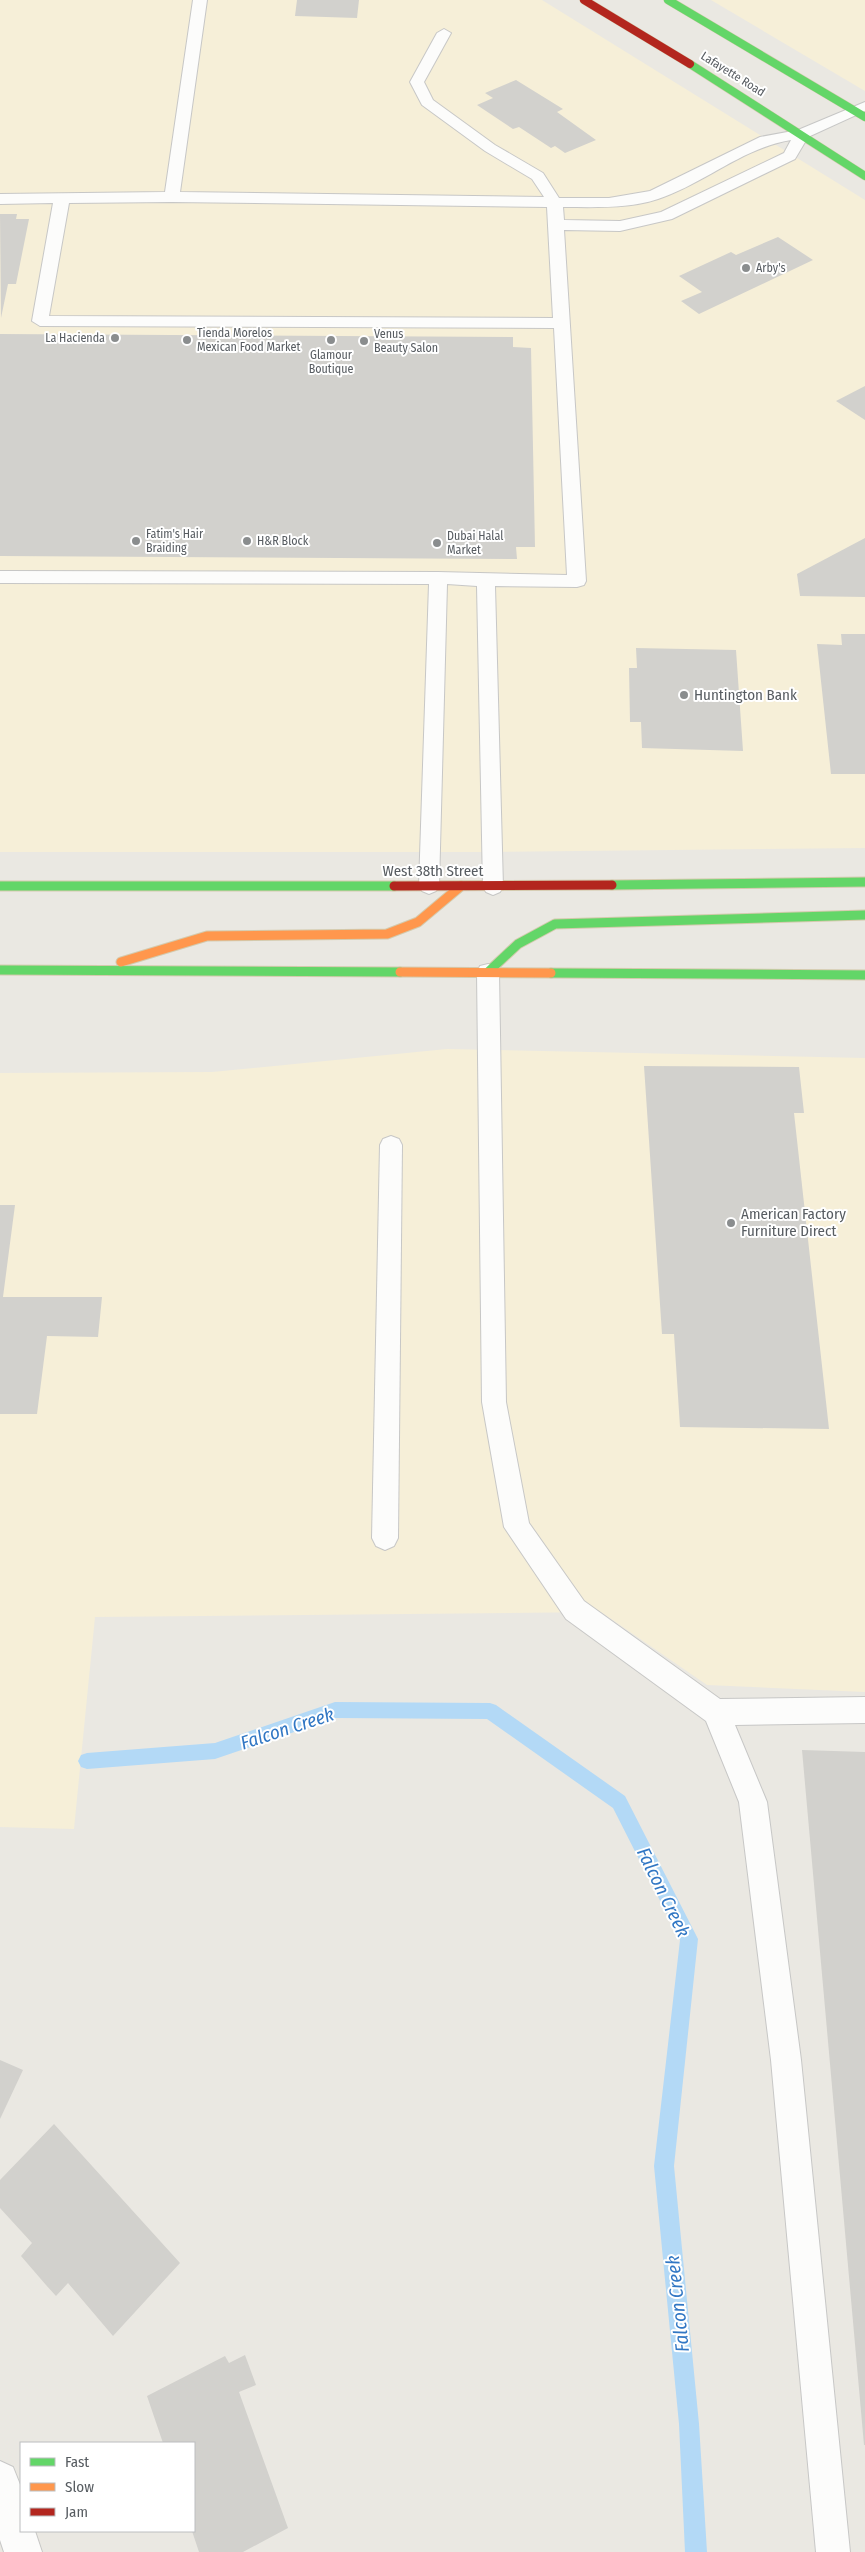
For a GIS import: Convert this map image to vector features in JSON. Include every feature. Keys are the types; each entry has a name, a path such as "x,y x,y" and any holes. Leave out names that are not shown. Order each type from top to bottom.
{"main road":[{"name":"Lafayette Road","path":"584,0 742,95 865,176"},
{"name":"Lafayette Road","path":"668,0 861,111"},
{"name":"West 38th Street","path":"0,886 493,886 865,882"},
{"path":"96,970 207,936 387,934 406,930 437,908 461,886"},
{"path":"488,972 510,949 540,930 555,924 865,915"},
{"path":"0,970 865,975"}],"street":[{"path":"0,2480 23,2552"}],"lane":[{"path":"172,197 200,0"},
{"path":"0,577 438,578 578,581 554,203 538,176 490,148 427,102 417,82 444,34"},
{"path":"0,199 172,197 609,204 654,195 765,140 802,134 861,111"},
{"path":"556,225 620,226 666,216 790,156 802,134"},
{"path":"62,198 40,321 562,323"},
{"path":"429,886 438,578"},
{"path":"486,580 493,886"},
{"path":"488,972 494,1402 517,1527 575,1610 716,1712 753,1802 786,2060 832,2552"},
{"path":"385,1538 391,1145"},
{"path":"716,1712 865,1710"}],"shaded area":[{"path":"0,0 542,0 865,200 865,848 492,852 0,852"},
{"path":"711,0 865,0 865,91"},
{"path":"447,1049 865,1058 865,1692 707,1685 601,1612 95,1617 74,1829 0,1827 0,1073 212,1072"}],"building":[{"path":"297,0 359,0 357,18 295,16"},
{"path":"516,80 563,109 557,112 596,140 565,153 555,146 551,148 519,127 513,129 477,105 493,98 485,93"},
{"path":"0,214 17,214 16,219 29,219 16,284 8,284 1,318"},
{"name":"Arby's","path":"778,237 813,260 699,314 681,301 702,292 679,276 731,252 736,255"},
{"path":"0,334 513,337 513,347 531,348 535,547 516,547 517,559 0,556"},
{"path":"865,386 865,420 836,401"},
{"path":"865,538 865,597 800,596 797,574"},
{"path":"841,634 865,634 865,774 831,774 817,644 842,645"},
{"name":"Huntington Bank","path":"636,648 736,650 743,751 642,748 641,722 630,722 629,668 637,668"},
{"name":"American Factory Furniture Direct","path":"644,1066 799,1067 804,1113 794,1113 829,1429 680,1427 674,1334 662,1334"},
{"path":"0,1205 15,1205 3,1297 102,1297 98,1337 47,1336 37,1414 0,1414"},
{"path":"802,1750 865,1752 865,2445 864,2445"},
{"path":"0,2060 23,2070 0,2119"},
{"path":"54,2124 180,2263 113,2336 68,2283 56,2296 46,2285 21,2256 32,2243 0,2208 0,2180"},
{"path":"245,2355 256,2385 239,2392 288,2528 243,2552 199,2552 192,2532 195,2532 195,2442 163,2442 147,2396 225,2356 229,2363"}],"waterway":[{"name":"Falcon Creek","path":"87,1761 215,1751 335,1710 490,1711 619,1802 689,1939 664,2166 689,2424 696,2552"}],"traffic: fast":[{"path":"668,0 865,117"},
{"path":"690,64 865,176"},
{"path":"612,885 865,882"},
{"path":"0,886 394,886"},
{"path":"488,972 518,944 555,924 865,915"},
{"path":"0,970 400,972"},
{"path":"551,973 865,975"}],"traffic: slow":[{"path":"121,962 207,936 387,934 418,922 461,886"},
{"path":"400,972 551,973"}],"traffic: jam":[{"path":"584,0 690,64"},
{"path":"394,886 612,885"}],"place":[{"name":"Arby's","path":"746,268"},
{"name":"La Hacienda","path":"115,338"},
{"name":"Tienda Morelos Mexican Food Market","path":"187,340"},
{"name":"Glamour Boutique","path":"331,340"},
{"name":"Venus Beauty Salon","path":"364,341"},
{"name":"Fatim's Hair Braiding","path":"136,541"},
{"name":"H&R Block","path":"247,541"},
{"name":"Dubai Halal Market","path":"437,543"},
{"name":"Huntington Bank","path":"684,695"},
{"name":"American Factory Furniture Direct","path":"731,1223"}]}
